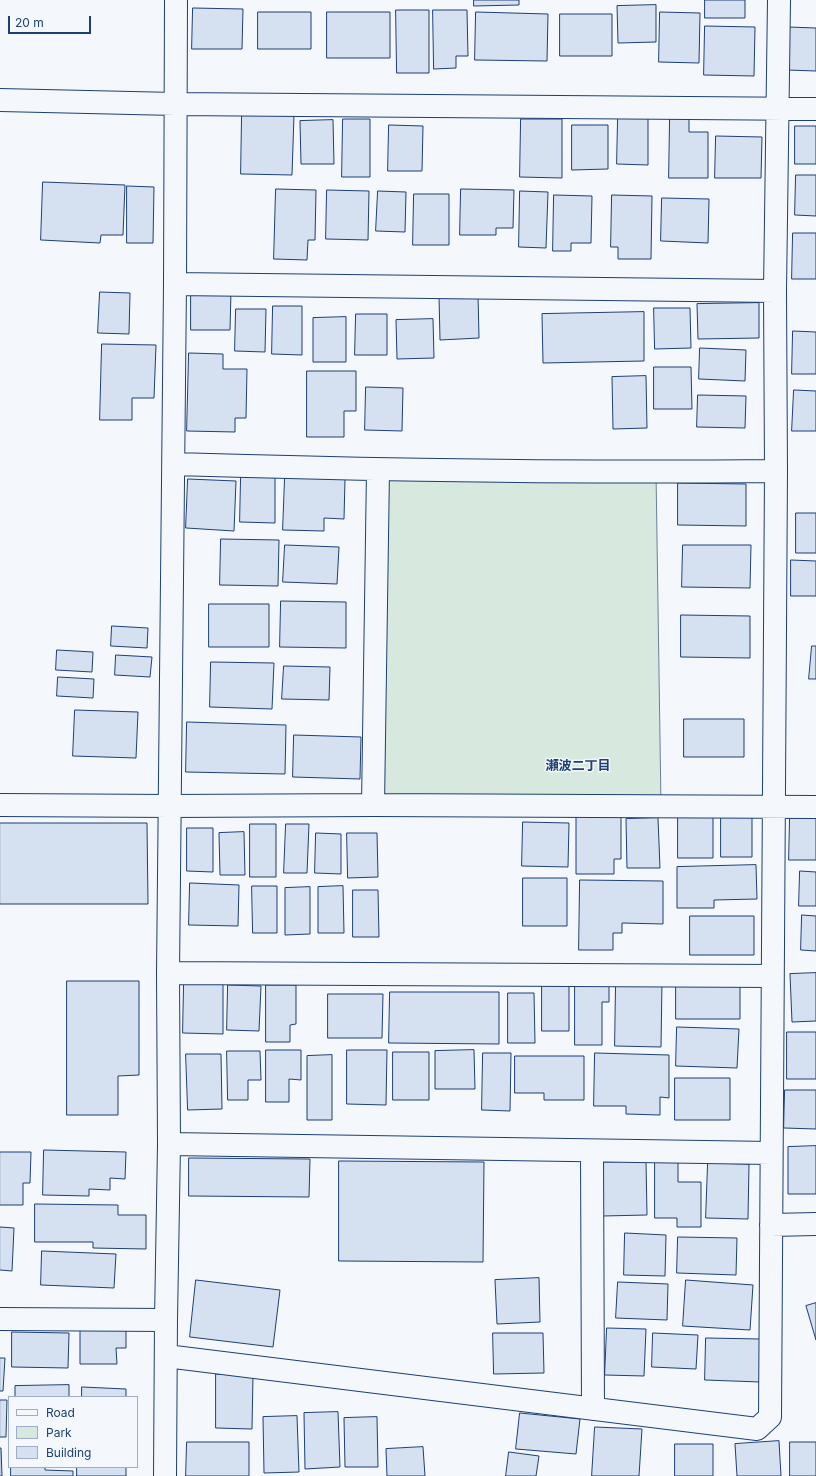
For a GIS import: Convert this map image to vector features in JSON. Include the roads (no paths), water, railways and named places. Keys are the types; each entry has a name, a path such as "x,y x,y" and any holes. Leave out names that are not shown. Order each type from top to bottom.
{"lane":[{"path":"165,1476 169,1144 168,973 174,464 176,0"},
{"path":"166,1356 758,1429 770,1416 776,471 775,291 779,0"},
{"path":"0,100 175,104 816,109"},
{"path":"175,284 775,291"},
{"path":"174,464 378,470 656,472 776,471"},
{"path":"373,805 378,470"},
{"path":"0,805 816,807"},
{"path":"168,973 772,976"},
{"path":"169,1144 772,1153"},
{"path":"592,1151 593,1409"},
{"path":"771,1224 816,1224"},
{"path":"0,1320 166,1320"}],"district":[{"name":"瀬波二丁目","path":"578,766"}]}
